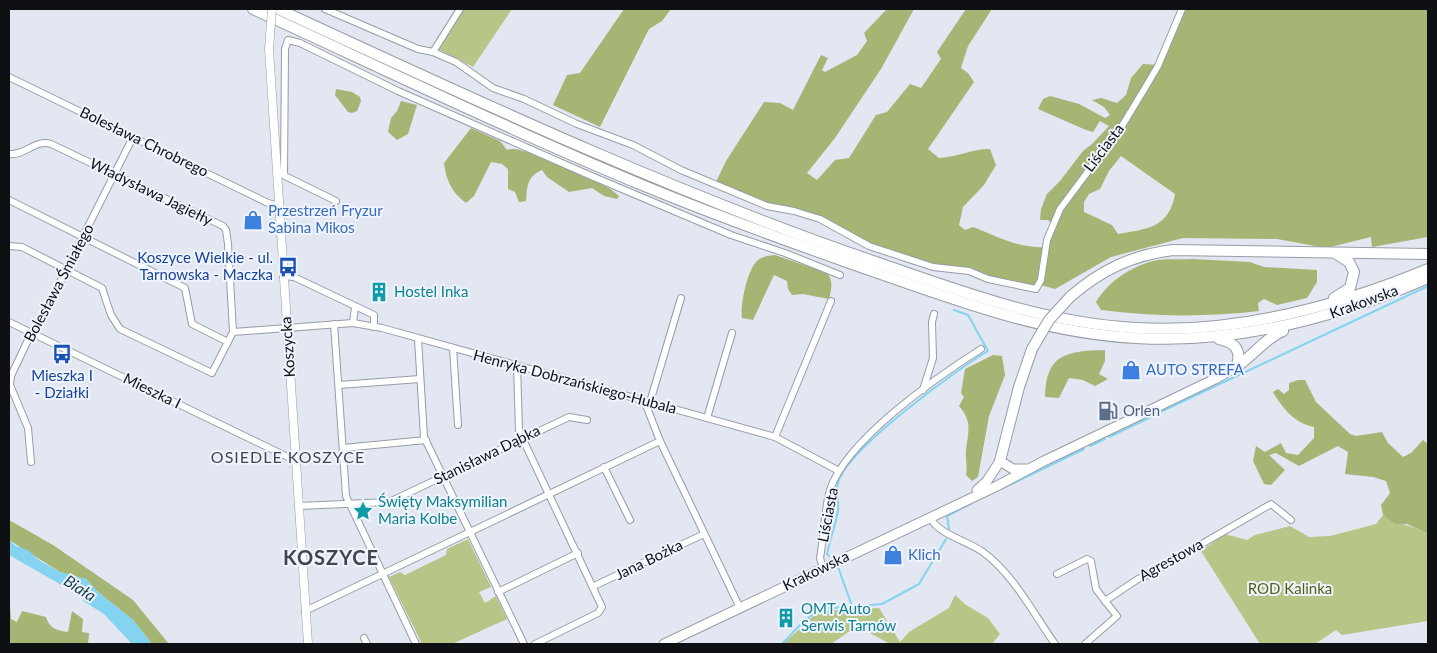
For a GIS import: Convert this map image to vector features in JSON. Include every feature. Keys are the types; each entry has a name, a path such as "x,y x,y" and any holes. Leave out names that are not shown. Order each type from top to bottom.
{"main road":[{"path":"253,9 646,186 776,237 963,303 1028,322 1073,332 1137,338 1217,338 1234,344 1239,353 1236,366"},
{"path":"278,9 649,177 778,228 1005,306 1074,322 1138,328 1196,328 1284,316 1350,298 1428,269"},
{"path":"986,490 998,476 1013,408 1032,349 1049,320 1070,297 1108,269 1132,258 1188,248 1428,254"},
{"path":"1284,316 1339,296 1350,288 1354,272 1352,267 1349,262 1334,253"},
{"name":"Krakowska","path":"1299,323 1361,305 1428,278"},
{"path":"1203,338 1264,330 1299,323"},
{"path":"1236,366 1270,337 1299,323"},
{"name":"Krakowska","path":"664,644 1215,379 1236,366"},
{"path":"1000,462 1007,472 1014,474 1025,471"},
{"name":"Krakowska","path":"969,498 987,481 1000,462"}],"street":[{"name":"Koszycka","path":"272,9 269,49 280,174 279,206 283,276 308,644"},
{"path":"325,9 418,49 433,52 460,9"},
{"name":"Liściasta","path":"433,52 456,62 493,88 524,99 576,124 633,145 681,170 766,206 794,211 820,219 869,246 933,267 968,271 988,279 1036,289 1041,280 1047,240 1060,209 1122,126 1146,88 1158,66 1182,9"},
{"path":"336,201 280,174 288,40 300,43 398,91 598,179 731,235 786,253 840,276"},
{"name":"Bolesława Chrobrego","path":"9,76 279,206"},
{"name":"Bolesława Śmiałego","path":"31,462 28,428 10,385 10,376 27,342 34,334 133,137"},
{"name":"Władysława Jagiełły","path":"9,154 19,153 45,142 223,226 228,244 233,332 212,373 120,329 110,315 102,288 22,247 9,246"},
{"path":"9,200 185,288 192,324 228,342"},
{"path":"283,276 294,277 374,316 374,327"},
{"path":"681,298 647,401 660,441 740,608"},
{"path":"775,437 831,300"},
{"path":"353,324 355,307"},
{"path":"922,391 933,358 932,322 934,314"},
{"name":"Mieszka I","path":"9,322 296,461"},
{"path":"334,324 348,503 416,644"},
{"name":"Henryka Dobrzańskiego-Hubala","path":"287,328 353,324 418,338 775,437 839,471"},
{"path":"233,332 287,328"},
{"path":"707,418 732,333"},
{"path":"418,338 426,440 442,477 524,644"},
{"path":"453,348 458,425"},
{"name":"Liściasta","path":"823,568 820,558 830,491 839,471 867,436 922,391 981,349"},
{"path":"517,365 519,430 594,586 602,607 600,611 535,644"},
{"path":"339,385 420,379"},
{"name":"Stanisława Dąbka","path":"298,506 389,502 569,416 587,420"},
{"path":"343,448 426,440"},
{"path":"306,611 660,441"},
{"path":"604,467 630,520"},
{"name":"Agrestowa","path":"1105,601 1138,579 1272,504 1291,520"},
{"path":"930,516 940,530 969,543 998,566 1055,644"},
{"name":"Jana Bożka","path":"594,586 704,534"},
{"path":"498,592 578,553"},
{"path":"1057,574 1086,559 1091,561 1096,589 1117,616 1085,644"}],"green space":[{"path":"463,9 512,9 473,67 438,49"},
{"path":"624,9 671,9 662,21 649,29 600,127 553,105 567,75 580,73"},
{"path":"887,9 914,9 881,69 835,138 807,173 817,180 835,160 849,158 876,115 887,112 910,84 921,88 941,59 937,52 966,9 992,9 968,46 961,68 968,73 974,82 928,149 939,158 990,149 996,165 984,185 963,207 959,225 965,230 973,227 1017,244 1045,247 1053,225 1048,220 1040,220 1041,209 1047,194 1060,181 1083,151 1109,126 1100,121 1093,132 1086,130 1038,109 1043,99 1050,96 1079,104 1105,118 1110,115 1104,107 1092,100 1101,98 1117,103 1126,95 1131,78 1143,64 1159,65 1184,9 1428,9 1428,237 1372,247 1371,237 1326,248 1277,239 1183,238 1111,257 1055,289 1041,285 1038,290 970,271 934,266 875,247 828,223 775,208 715,184 726,161 764,102 780,103 793,110 821,55 828,58 822,70 825,72 857,55 867,41 864,33","holes":["1121,156 1175,194 1168,214 1155,225 1118,234 1112,225 1084,212 1084,202 1089,194 1100,189 1109,171"]},
{"path":"336,89 352,92 360,97 361,101 357,111 348,112 335,95"},
{"path":"401,101 417,105 408,134 397,140 388,132 391,118 397,111"},
{"path":"471,128 500,141 507,150 514,149 541,157 609,188 619,196 617,199 604,196 592,188 569,192 547,177 542,170 533,175 528,187 526,201 519,202 515,192 508,189 508,169 502,164 491,162 474,196 466,203 450,186 444,163"},
{"path":"775,255 827,273 831,282 829,299 803,294 792,295 788,289 787,281 774,275 753,320 742,318 745,288 753,266 761,258"},
{"path":"1192,259 1250,262 1264,267 1317,270 1317,282 1307,298 1277,305 1264,299 1258,303 1259,311 1239,313 1200,315 1140,314 1101,310 1096,302 1113,282 1136,267 1158,260"},
{"path":"1105,350 1105,361 1099,374 1108,379 1095,386 1083,380 1069,378 1059,398 1045,397 1046,383 1054,363 1069,354"},
{"path":"993,355 1002,356 1005,375 989,416 978,477 972,481 966,475 968,422 959,406 964,397 961,393 965,369"},
{"path":"1305,380 1316,402 1350,434 1356,436 1382,432 1388,443 1403,457 1411,453 1423,440 1428,444 1428,534 1407,524 1395,524 1383,515 1381,505 1390,493 1386,481 1373,477 1345,474 1348,452 1338,446 1299,466 1276,453 1269,455 1285,470 1271,485 1264,484 1253,461 1256,446 1265,452 1281,443 1286,453 1298,455 1314,438 1314,427 1295,419 1273,392 1278,389 1284,394 1289,390 1289,383"},
{"name":"ROD Kalinka","path":"1383,515 1428,534 1428,621 1342,635 1336,630 1315,644 1260,644 1201,551 1225,534 1247,540 1255,535 1290,526 1309,537 1330,536 1376,524"},
{"path":"9,520 53,545 133,600 169,644 152,644 133,620 98,592 86,579 60,572 9,540"},
{"path":"468,539 491,587 479,592 485,603 496,596 507,619 452,644 422,644 389,577 400,572 405,575 446,555 447,549"},
{"path":"9,592 11,619 17,622 22,611 46,617 49,624 54,628 68,632 72,611 83,619 82,632 89,633 88,644 9,644"},
{"path":"955,595 966,605 988,618 1000,634 992,644 890,644 857,626 831,644 783,644 819,611 879,608 900,642 909,632 949,608"}],"water":[{"name":"Biała","path":"9,540 16,546 28,550 40,561 60,572 86,579 98,592 133,620 152,644 132,644 104,614 83,601 83,593 72,591 9,555"}],"waterway":[{"path":"1158,413 1428,286"},
{"path":"829,556 827,554 838,510 838,483 845,469 860,451 904,412 952,375 988,351 968,315 954,310"},
{"path":"1109,437 1153,416"},
{"path":"1090,446 1105,439"},
{"path":"1001,489 1084,449"},
{"path":"949,529 947,516 972,503"},
{"path":"782,644 819,609 882,604 919,584 946,539"},
{"path":"838,567 852,606"}],"place":[{"name":"Przestrzeń Fryzur Sabina Mikos","path":"253,220"},
{"name":"Koszyce Wielkie - ul. Tarnowska - Maczka","path":"288,267"},
{"name":"Hostel Inka","path":"379,292"},
{"name":"Mieszka I - Działki","path":"62,354"},
{"name":"AUTO STREFA","path":"1131,370"},
{"name":"Orlen","path":"1108,411"},
{"name":"Święty Maksymilian Maria Kolbe","path":"363,511"},
{"name":"Klich","path":"893,555"},
{"name":"OMT Auto Serwis Tarnów","path":"786,618"}],"district":[{"name":"OSIEDLE KOSZYCE","path":"288,457"},
{"name":"KOSZYCE","path":"331,558"}]}
